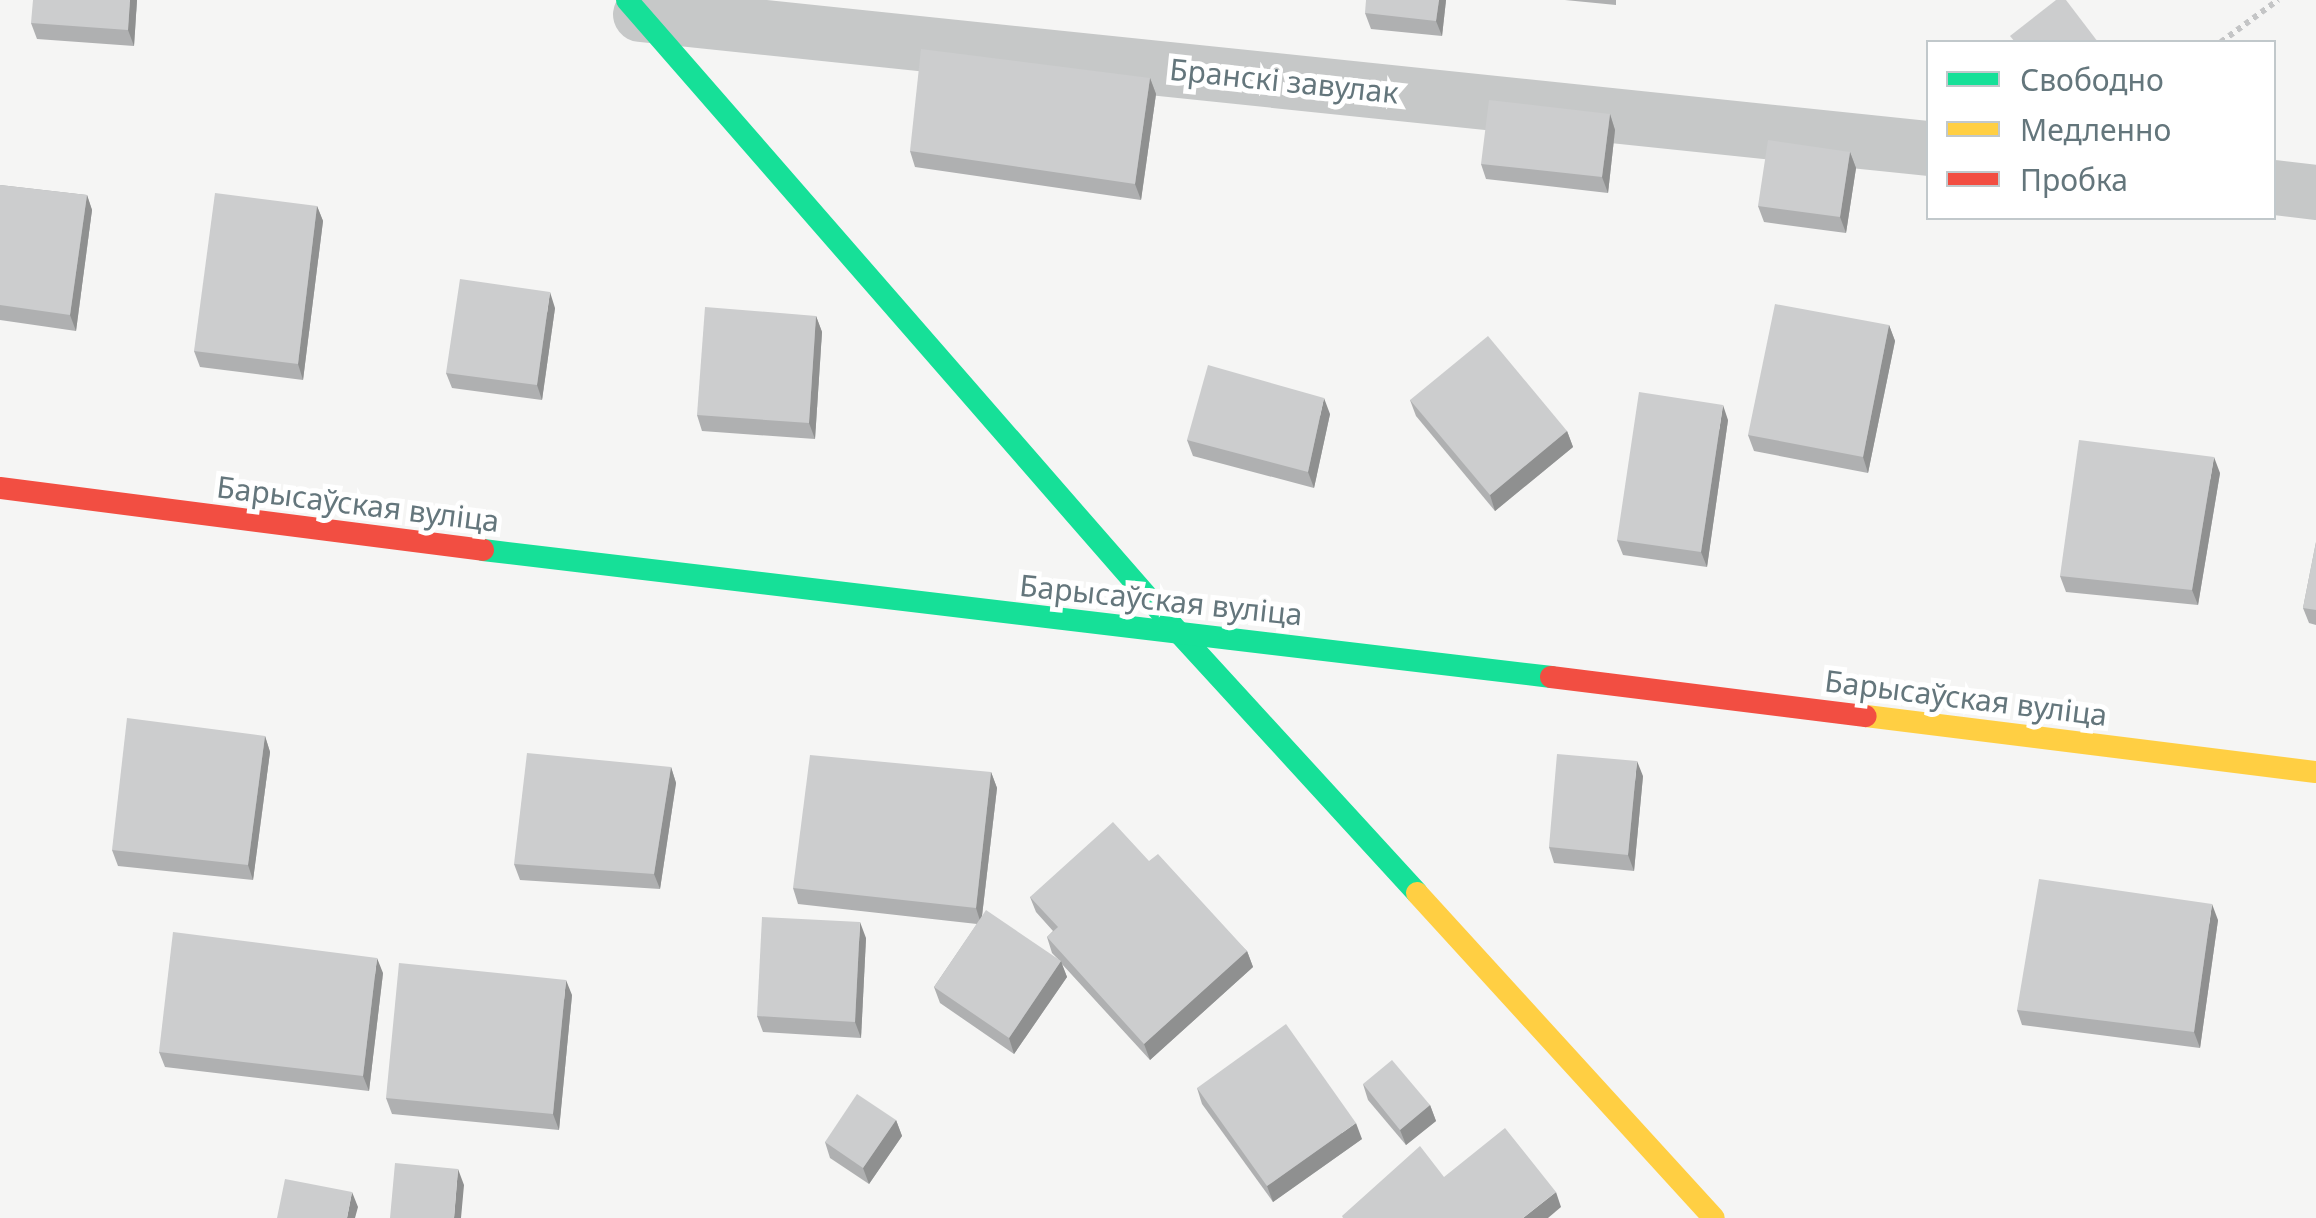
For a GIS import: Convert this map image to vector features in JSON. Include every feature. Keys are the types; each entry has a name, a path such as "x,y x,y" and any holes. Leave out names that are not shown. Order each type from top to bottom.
{"street":[{"name":"Бранскі завулак","path":"633,7 1926,148"},
{"path":"633,7 1179,634 1714,1218"},
{"path":"2276,187 2316,192"},
{"name":"Барысаўская вуліца","path":"0,488 706,580 2316,772"}],"path":[{"path":"2224,40 2278,0"}],"building":[{"path":"33,0 130,0 128,30 31,23"},
{"path":"1366,0 1439,0 1436,21 1365,13"},
{"path":"2056,0 2066,0 2096,40 2013,40 2010,36"},
{"path":"921,49 1150,78 1135,184 910,151"},
{"path":"1489,100 1610,114 1602,177 1481,164"},
{"path":"1768,140 1850,152 1840,217 1758,206"},
{"path":"0,185 87,195 70,315 0,305"},
{"path":"215,193 317,206 298,364 194,351"},
{"path":"460,279 550,292 537,385 446,373"},
{"path":"1775,304 1889,325 1863,457 1748,435"},
{"path":"705,307 816,316 809,423 697,415"},
{"path":"1488,336 1567,431 1490,495 1410,400"},
{"path":"1208,365 1324,398 1308,472 1187,440"},
{"path":"1639,392 1723,405 1701,552 1617,540"},
{"path":"2079,440 2214,457 2192,590 2060,576"},
{"path":"2316,542 2316,610 2303,608"},
{"path":"127,718 265,736 248,865 112,850"},
{"path":"527,753 671,767 654,874 514,864"},
{"path":"1557,754 1637,761 1628,855 1549,847"},
{"path":"810,755 991,772 976,908 793,888"},
{"path":"1113,822 1149,861 1158,854 1247,951 1144,1044 1047,937 1058,927 1030,897"},
{"path":"2039,879 2212,904 2194,1032 2017,1010"},
{"path":"986,910 1061,961 1009,1038 934,987"},
{"path":"762,917 860,922 855,1022 757,1016"},
{"path":"173,932 377,958 363,1076 159,1052"},
{"path":"399,963 566,980 553,1114 386,1098"},
{"path":"1286,1024 1356,1123 1267,1186 1197,1088"},
{"path":"1392,1060 1430,1105 1400,1130 1363,1084"},
{"path":"857,1094 896,1120 863,1168 825,1142"},
{"path":"1505,1128 1556,1192 1523,1218 1343,1218 1420,1146 1444,1177"},
{"path":"395,1163 458,1169 454,1218 390,1218"},
{"path":"285,1179 352,1192 347,1218 277,1218"}],"traffic: fast":[{"path":"627,0 1179,633 1417,893"},
{"path":"483,550 1551,677"}],"traffic: slow":[{"path":"1866,716 2316,772"},
{"path":"1417,893 1714,1218"}],"traffic: jam":[{"path":"0,488 483,550"},
{"path":"1551,677 1866,716"}]}
